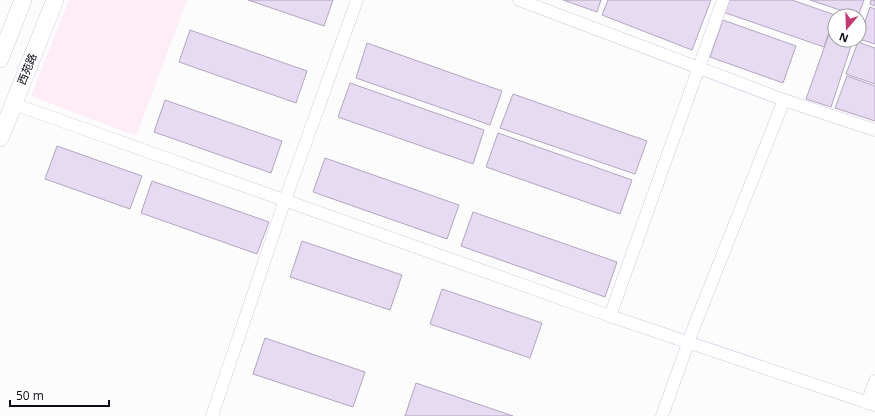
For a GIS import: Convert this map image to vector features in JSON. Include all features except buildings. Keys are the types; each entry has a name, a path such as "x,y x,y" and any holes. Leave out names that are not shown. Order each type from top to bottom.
{"main road":[{"path":"0,59 23,0"},
{"name":"西苑路","path":"0,138 55,0"}],"street":[{"path":"212,416 286,200 357,0"},
{"path":"519,0 784,100 875,130"},
{"path":"610,316 723,0"},
{"path":"662,416 689,342 784,100"},
{"path":"14,104 610,316 871,404 875,381"}],"shaded area":[{"path":"69,0 187,0 136,136 31,96"}]}
